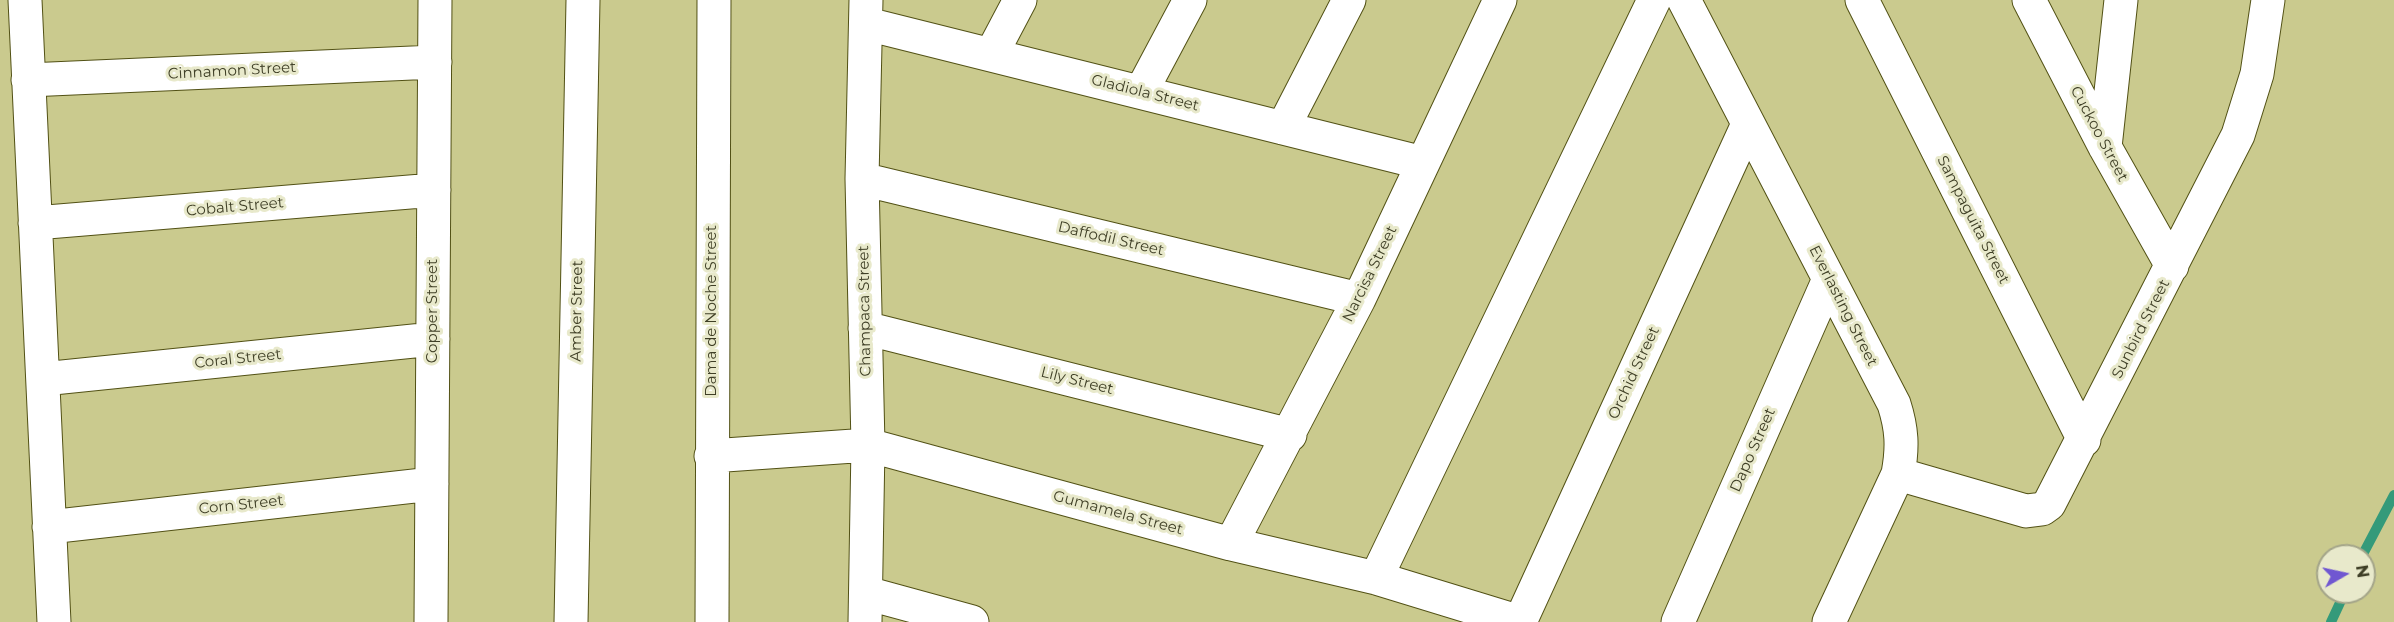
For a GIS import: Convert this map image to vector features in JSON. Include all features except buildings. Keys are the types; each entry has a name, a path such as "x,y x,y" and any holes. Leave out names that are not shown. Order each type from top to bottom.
{"street":[{"path":"25,0 54,622"},
{"name":"Copper Street","path":"431,622 435,0"},
{"name":"Amber Street","path":"571,622 583,0"},
{"name":"Dama de Noche Street","path":"712,622 714,0"},
{"path":"991,55 1020,0"},
{"path":"1141,92 1190,0"},
{"path":"1283,128 1348,0"},
{"name":"Narcisa Street","path":"1231,544 1290,435 1359,299 1500,0"},
{"path":"1376,578 1654,0"},
{"name":"Everlasting Street","path":"1684,0 1894,404 1902,430 1903,449 1898,474 1829,622"},
{"name":"Sampaguita Street","path":"1862,0 2084,440"},
{"name":"Cuckoo Street","path":"2029,0 2105,147 2172,267"},
{"path":"2105,147 2121,0"},
{"name":"Sunbird Street","path":"1898,474 2025,511 2035,511 2049,504 2084,440 2238,135 2257,74 2268,0"},
{"name":"Gladiola Street","path":"866,12 991,55 1424,163"},
{"name":"Champaca Street","path":"866,12 862,179 868,445 866,608"},
{"name":"Cinnamon Street","path":"28,80 435,62"},
{"name":"Orchid Street","path":"1520,622 1748,124"},
{"name":"Daffodil Street","path":"862,179 1359,299"},
{"name":"Cobalt Street","path":"35,224 434,190"},
{"name":"Dapo Street","path":"1678,622 1829,279"},
{"name":"Lily Street","path":"865,328 1290,435"},
{"name":"Coral Street","path":"43,379 433,339"},
{"name":"Gumamela Street","path":"711,456 868,445 1231,544 1376,578 1520,622"},
{"name":"Corn Street","path":"49,527 432,484"},
{"path":"866,608 972,622"}],"waterway":[{"path":"2368,544 2394,495"},
{"path":"2331,622 2339,604"}]}
